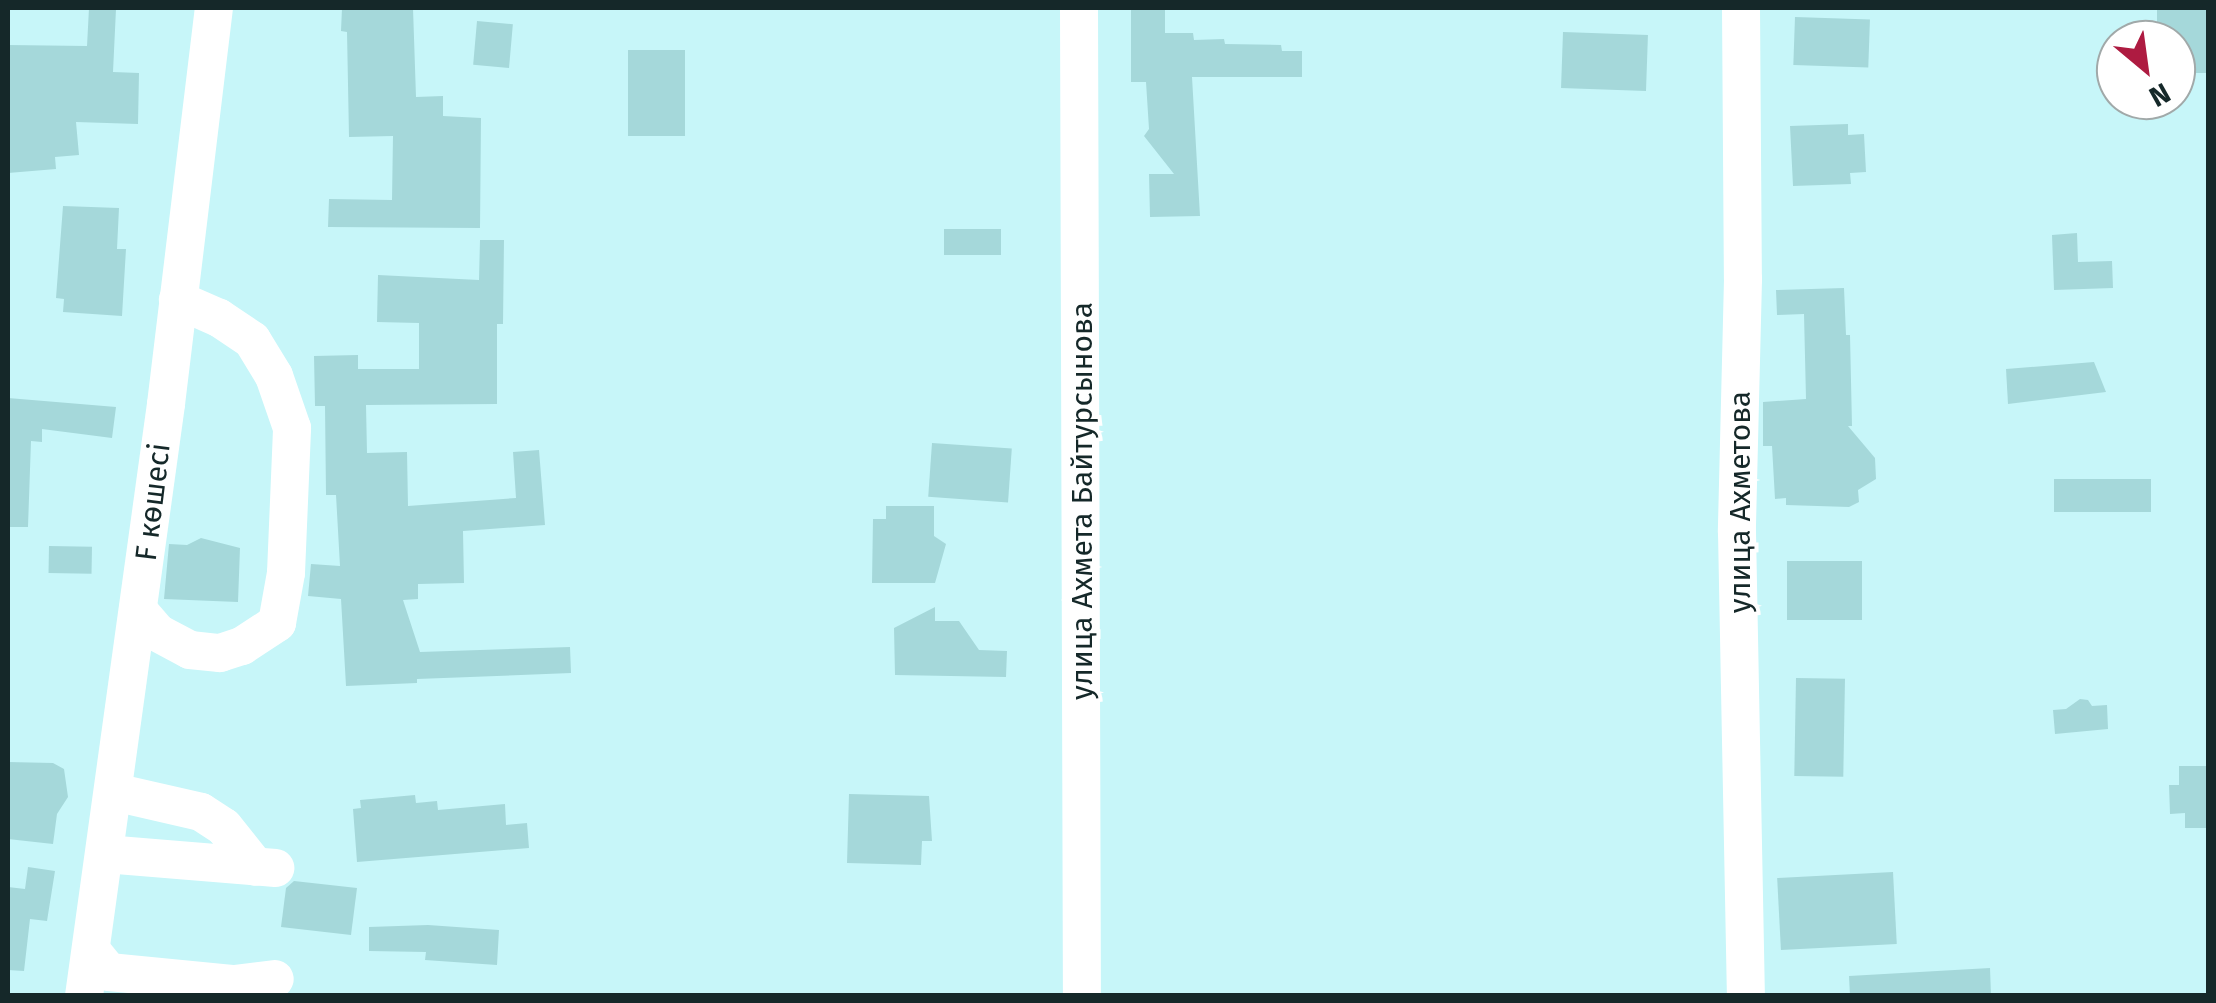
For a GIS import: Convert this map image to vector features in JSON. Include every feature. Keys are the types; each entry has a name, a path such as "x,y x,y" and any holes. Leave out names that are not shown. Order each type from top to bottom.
{"street":[{"name":"F көшесі","path":"84,996 138,610 214,8"},
{"name":"улица Ахмета Байтурсынова","path":"1079,8 1082,996"},
{"name":"улица Ахметова","path":"1741,8 1744,279 1737,532 1746,996"},
{"path":"138,610 158,633 190,650 220,653 242,646 277,623 286,573 292,428 274,376 252,340 219,318 178,300"},
{"path":"105,854 265,867 224,826 201,812 114,792"},
{"path":"91,950 109,972 217,983 275,980"}],"building":[{"path":"89,8 116,9 113,72 139,73 138,124 76,122 79,155 55,157 56,169 8,173 8,45 87,46"},
{"path":"342,8 413,8 416,97 443,96 443,116 481,118 480,228 328,227 329,199 392,200 393,136 349,137 347,32 341,31"},
{"path":"1131,8 1165,8 1165,33 1193,33 1194,40 1224,39 1225,44 1281,45 1282,51 1302,51 1302,77 1192,77 1200,216 1150,217 1149,174 1174,174 1144,136 1149,129 1146,82 1131,82"},
{"path":"2157,8 2208,8 2208,73 2196,73 2196,20 2157,20"},
{"path":"1795,17 1870,20 1868,68 1793,65"},
{"path":"477,21 513,24 509,68 473,65"},
{"path":"1563,32 1648,35 1646,91 1561,88"},
{"path":"628,50 685,50 685,136 628,136"},
{"path":"1848,124 1848,135 1864,134 1866,172 1850,173 1851,184 1793,186 1790,126"},
{"path":"63,206 119,208 117,249 126,249 122,316 63,312 64,299 56,298"},
{"path":"944,229 1001,229 1001,255 944,255"},
{"path":"2077,233 2078,262 2112,261 2113,288 2054,290 2052,235"},
{"path":"480,240 504,240 503,324 497,324 497,404 366,405 367,453 407,452 408,506 516,498 513,452 539,450 545,525 463,531 464,583 418,584 418,599 403,600 420,652 570,647 571,673 346,686 341,599 308,596 311,564 340,566 336,495 326,495 325,406 315,406 314,356 358,355 358,369 419,369 419,323 377,322 378,275 479,280"},
{"path":"1844,288 1846,335 1850,335 1852,426 1848,426 1875,458 1876,479 1858,490 1859,502 1849,507 1786,505 1786,498 1775,499 1772,446 1763,446 1763,402 1806,399 1804,314 1777,315 1776,290"},
{"path":"2094,362 2106,392 2008,404 2006,369"},
{"path":"8,398 116,407 112,438 42,429 42,442 31,441 28,527 8,527"},
{"path":"932,443 1012,449 1008,502 928,497"},
{"path":"2054,479 2151,479 2151,512 2054,512"},
{"path":"886,506 934,506 934,536 946,544 935,583 872,583 873,519 886,519"},
{"path":"201,538 240,548 238,602 164,599 169,544 187,545"},
{"path":"49,546 92,547 92,574 49,573"},
{"path":"1787,561 1862,561 1862,620 1787,620"},
{"path":"935,607 935,621 959,621 979,650 1007,651 1006,677 895,675 894,628"},
{"path":"1796,678 1845,679 1843,777 1794,776"},
{"path":"2080,699 2088,700 2092,706 2107,705 2108,729 2055,734 2053,710 2066,709"},
{"path":"8,762 53,763 64,769 68,797 57,814 53,844 8,839"},
{"path":"2179,766 2208,766 2208,828 2185,828 2185,813 2170,814 2169,785 2179,785"},
{"path":"849,794 929,796 932,841 922,841 921,865 847,863"},
{"path":"415,795 416,803 437,801 438,810 505,804 506,825 527,823 529,848 357,862 353,809 361,808 360,800"},
{"path":"28,867 55,871 47,921 30,919 24,971 8,970 8,887 25,889"},
{"path":"1893,872 1897,944 1781,950 1777,878"},
{"path":"294,881 357,888 351,935 281,927 286,888"},
{"path":"428,925 499,930 497,965 425,960 426,952 369,951 369,927"},
{"path":"1990,968 1991,996 1850,996 1849,976"}]}
